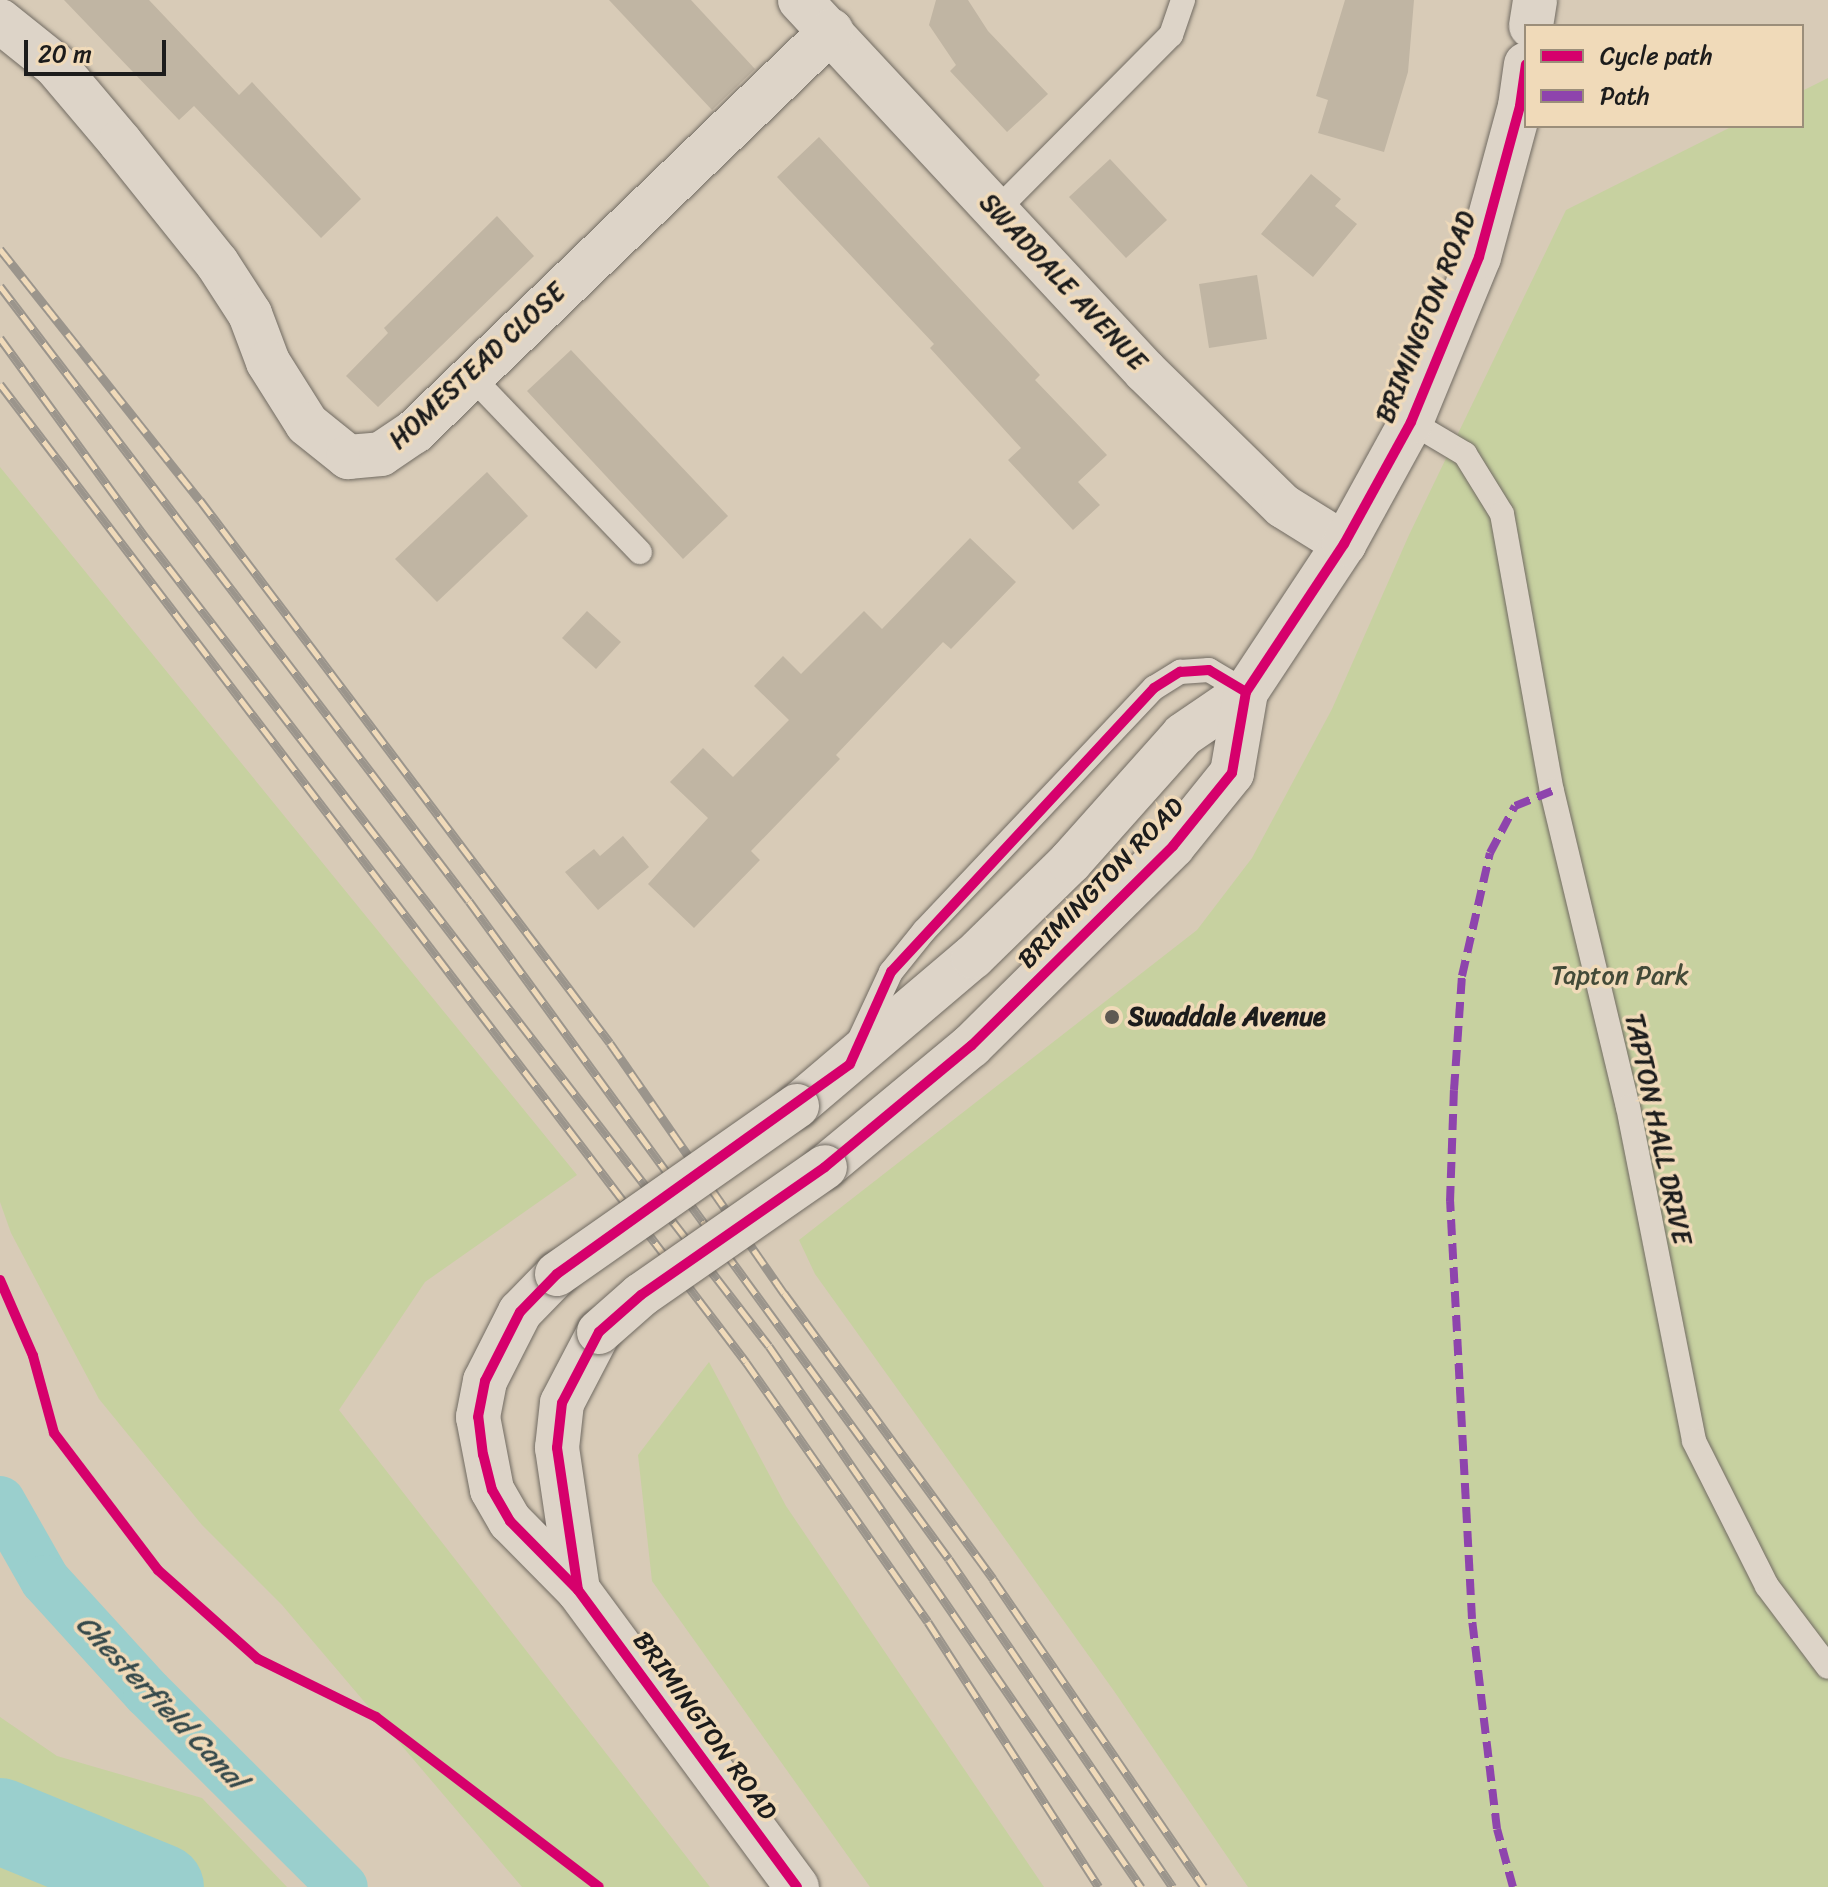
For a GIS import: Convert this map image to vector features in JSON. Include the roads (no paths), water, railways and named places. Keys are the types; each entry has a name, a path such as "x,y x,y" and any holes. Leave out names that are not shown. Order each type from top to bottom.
{"main road":[{"path":"1531,24 1535,0"},
{"name":"SWADDALE AVENUE","path":"821,13 1145,371 1283,506 1344,544"},
{"name":"HOMESTEAD CLOSE","path":"0,21 55,65 149,178 250,314 268,362 307,424 348,457 381,454 414,432 821,13"},
{"name":"BRIMINGTON ROAD","path":"797,1887 578,1590 510,1521 492,1490 478,1417 485,1381 503,1337 557,1274 797,1106 850,1064 973,957 1070,862 1183,735 1246,692 1344,544 1411,422 1479,257 1520,106 1524,78"},
{"name":"BRIMINGTON ROAD","path":"578,1590 557,1448 562,1403 599,1332 641,1295 825,1167 971,1046 1173,846 1232,773 1246,692"}],"lane":[{"path":"997,210 1171,35 1183,0"},
{"path":"471,376 640,552"},
{"name":"TAPTON HALL DRIVE","path":"1411,422 1465,454 1502,514 1552,791 1628,1107 1694,1441 1767,1586 1828,1667"},
{"path":"850,1064 891,972 1154,688 1180,672 1209,670 1246,692"}],"waterway":[{"name":"Chesterfield Canal","path":"0,1501 45,1580 148,1693 343,1887"},
{"path":"0,1821 161,1887"}],"railway":[{"path":"0,249 200,500 610,1043 784,1293 993,1579 1204,1887"},
{"path":"0,286 469,901 949,1559 1173,1887"},
{"path":"0,338 146,538 769,1346 1141,1887"},
{"path":"0,384 746,1362 928,1622 1099,1887"}],"place":[{"name":"Swaddale Avenue","path":"1112,1017"}],"park label":[{"name":"Tapton Park","path":"1620,976"}]}
